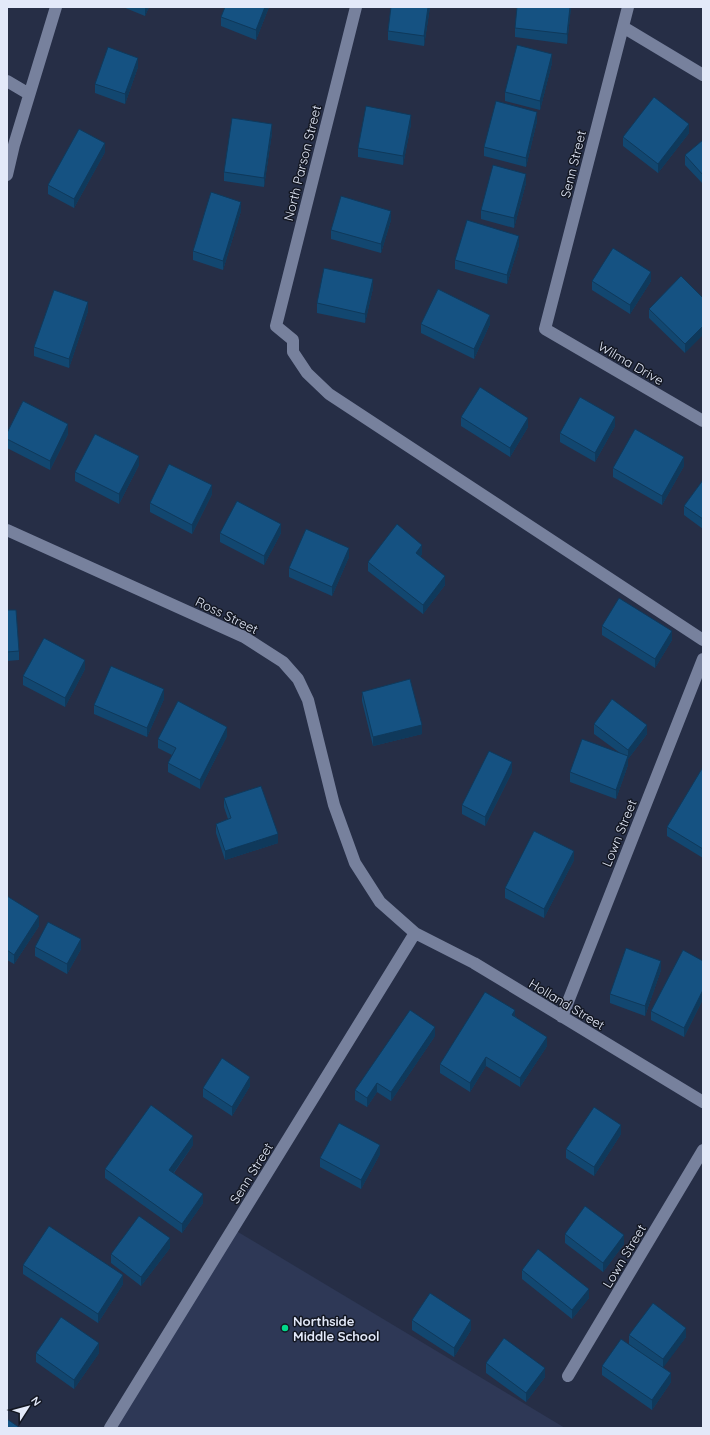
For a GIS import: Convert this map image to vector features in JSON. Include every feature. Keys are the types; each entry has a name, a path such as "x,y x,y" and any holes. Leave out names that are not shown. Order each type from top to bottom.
{"street":[{"path":"7,175 14,145 56,7"},
{"name":"North Parson Street","path":"356,7 276,326 293,340 293,352 307,373 329,394 703,640"},
{"name":"Senn Street","path":"545,329 628,7"},
{"path":"622,27 703,75"},
{"path":"7,81 29,94"},
{"name":"Wilma Drive","path":"545,329 703,421"},
{"name":"Ross Street","path":"7,530 244,637 283,662 298,680 308,700 334,805 355,863 380,902 415,933"},
{"name":"Lown Street","path":"562,1017 703,659"},
{"name":"Senn Street","path":"110,1428 415,933"},
{"name":"Holland Street","path":"415,933 474,963 703,1102"},
{"name":"Lown Street","path":"568,1376 703,1150"}],"shaded area":[{"name":"Northside Middle School","path":"233,1229 565,1428 110,1428"}],"building":[{"path":"225,7 265,7 256,30 221,17"},
{"path":"391,7 428,7 424,36 388,31"},
{"path":"517,7 570,7 567,34 515,28"},
{"path":"517,45 552,54 540,101 505,92"},
{"path":"108,47 138,58 125,94 95,84"},
{"path":"654,97 689,124 658,164 623,137"},
{"path":"496,101 537,112 526,158 484,147"},
{"path":"366,106 411,115 403,156 358,148"},
{"path":"232,118 272,124 264,178 224,172"},
{"path":"79,129 105,143 74,199 48,185"},
{"path":"703,140 703,175 685,155"},
{"path":"493,165 526,174 514,218 481,210"},
{"path":"211,192 241,202 223,261 193,251"},
{"path":"341,196 391,211 381,244 331,230"},
{"path":"467,220 519,236 507,275 455,260"},
{"path":"613,248 651,272 630,305 592,281"},
{"path":"324,268 373,279 365,314 317,303"},
{"path":"681,276 703,298 703,326 685,344 649,309"},
{"path":"438,289 490,315 474,349 421,324"},
{"path":"54,290 88,302 69,359 34,347"},
{"path":"480,387 528,418 510,448 461,417"},
{"path":"580,397 615,417 595,453 560,433"},
{"path":"23,401 68,424 50,461 7,439 7,433"},
{"path":"635,429 684,457 662,496 613,468"},
{"path":"95,434 139,456 119,494 75,472"},
{"path":"169,464 212,485 192,525 150,503"},
{"path":"703,480 703,519 684,506"},
{"path":"237,501 281,524 264,556 220,533"},
{"path":"397,524 422,545 416,553 445,576 423,605 368,562"},
{"path":"306,529 349,548 332,587 289,568"},
{"path":"619,598 672,631 655,659 602,626"},
{"path":"7,610 16,610 19,651 7,652"},
{"path":"44,638 85,660 65,698 23,676"},
{"path":"111,666 164,689 147,728 94,705"},
{"path":"410,679 422,725 373,737 362,692"},
{"path":"612,699 647,725 628,750 594,724"},
{"path":"178,701 227,727 200,780 168,763 176,748 158,739"},
{"path":"582,739 628,756 616,790 570,772"},
{"path":"489,751 512,762 485,817 462,805"},
{"path":"703,767 703,849 667,827"},
{"path":"261,786 278,834 225,851 216,824 231,818 224,798"},
{"path":"534,831 574,851 544,909 505,888"},
{"path":"7,896 39,916 14,955 7,950"},
{"path":"48,922 81,939 67,964 35,947"},
{"path":"626,948 661,961 645,1006 610,994"},
{"path":"683,950 703,961 703,990 684,1028 651,1011"},
{"path":"485,992 515,1010 512,1015 547,1037 520,1078 486,1057 470,1083 440,1064"},
{"path":"410,1010 435,1027 391,1092 377,1083 367,1098 355,1090"},
{"path":"222,1058 250,1077 232,1107 203,1088"},
{"path":"151,1105 193,1136 169,1170 203,1194 182,1224 105,1169"},
{"path":"594,1107 621,1125 594,1167 566,1149"},
{"path":"339,1123 380,1145 361,1180 320,1158"},
{"path":"585,1206 624,1235 603,1263 565,1234"},
{"path":"139,1216 170,1238 141,1277 111,1254"},
{"path":"49,1226 123,1275 98,1314 23,1265"},
{"path":"538,1249 589,1289 572,1310 522,1270"},
{"path":"430,1293 471,1320 454,1348 412,1320"},
{"path":"653,1303 686,1328 663,1359 629,1335"},
{"path":"61,1317 99,1343 74,1380 36,1353"},
{"path":"504,1338 545,1368 526,1393 486,1363"},
{"path":"621,1339 671,1373 652,1400 602,1366"},
{"path":"7,1419 20,1428 7,1428"}],"place":[{"name":"Northside Middle School","path":"285,1328"}]}
